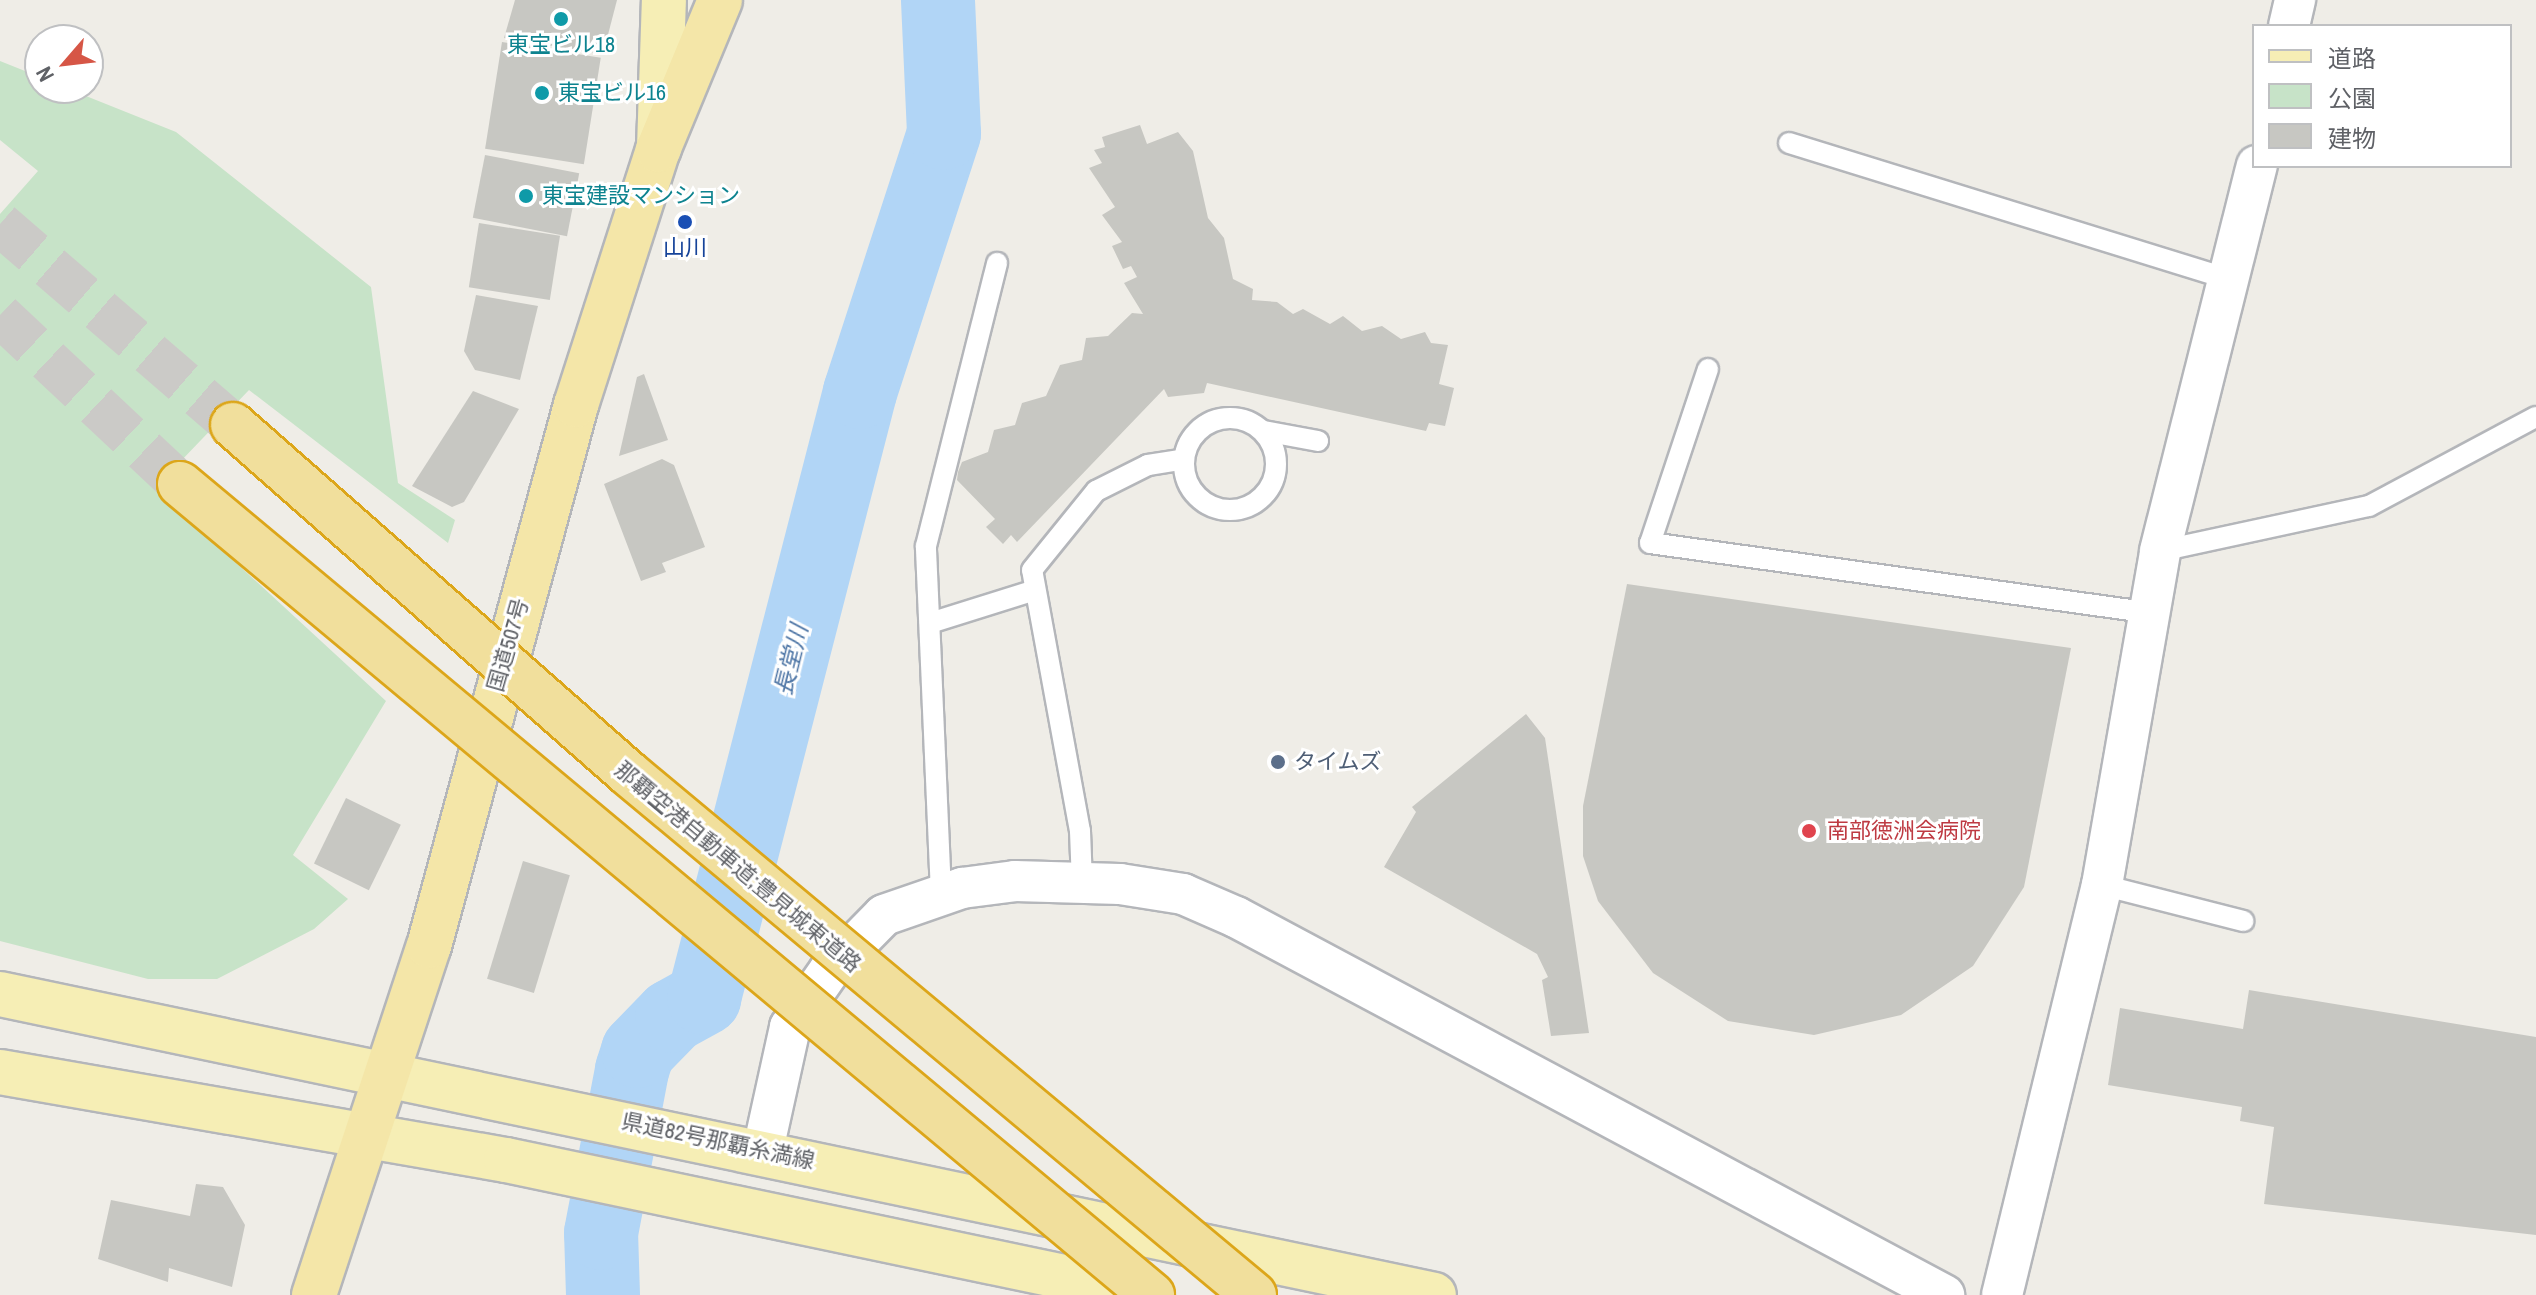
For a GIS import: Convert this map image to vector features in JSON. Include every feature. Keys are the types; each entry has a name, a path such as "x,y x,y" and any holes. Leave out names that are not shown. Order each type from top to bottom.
{"highway":[{"name":"国道507号","path":"314,1295 390,1072 576,405 658,150 720,0"},
{"name":"那覇空港自動車道;豊見城東道路","path":"233,425 640,784 1254,1295"},
{"path":"180,484 1151,1295"}],"main road":[{"path":"658,150 664,0"},
{"name":"県道82号那覇糸満線","path":"0,994 554,1105 1434,1295"},
{"path":"0,1072 368,1134 545,1168 696,1203 1151,1295"}],"street":[{"path":"2289,24 2295,0"},
{"path":"2002,1295 2102,885 2152,613 2160,551 2232,280 2257,168"},
{"path":"763,1150 790,1027 829,971 884,915 941,893 1015,881 1082,883 1183,894 1236,917 1944,1295"}],"lane":[{"path":"1789,143 2232,280"},
{"path":"941,893 926,546 934,496 997,263"},
{"path":"1708,369 1650,543 2152,613"},
{"path":"1264,431 1276,473 1247,508 1202,501 1185,474 1184,459 1196,431 1223,417 1264,431 1318,441"},
{"path":"2160,551 2369,506 2536,417"},
{"path":"1082,883 1080,831 1032,591 1032,570 1096,491 1148,465 1184,459"},
{"path":"930,623 1032,591"},
{"path":"2102,885 2243,921"}],"green space":[{"path":"0,61 24,71 24,104 104,103 176,132 371,287 398,483 455,520 448,543 249,390 155,488 386,701 293,855 348,899 314,929 217,979 148,979 0,941 0,214 38,171 0,140"}],"building":[{"name":"東宝ビル18","path":"515,0 617,0 603,54 504,38"},
{"name":"東宝ビル16","path":"502,42 601,58 584,164 485,149"},
{"path":"1140,125 1147,144 1178,132 1193,151 1208,218 1224,238 1233,279 1253,289 1252,300 1277,302 1293,314 1303,309 1330,324 1343,316 1362,331 1382,326 1401,339 1425,332 1431,343 1448,345 1439,384 1454,388 1445,426 1429,423 1426,431 1207,383 1204,393 1168,397 1164,389 1017,542 1011,535 1003,544 986,527 995,519 957,480 958,472 962,462 988,452 994,430 1015,425 1022,403 1046,396 1060,365 1082,360 1086,338 1108,336 1132,313 1143,314 1124,283 1137,277 1131,266 1123,269 1112,246 1122,242 1102,215 1115,207 1089,168 1102,163 1094,150 1105,147 1102,137"},
{"name":"東宝建設マンション","path":"485,155 579,173 567,236 473,218"},
{"path":"479,223 560,236 550,300 469,287"},
{"path":"476,295 538,306 520,380 475,370 464,351"},
{"path":"644,374 668,440 619,456 637,377"},
{"path":"473,391 519,409 464,502 452,507 412,486"},
{"path":"662,459 674,465 705,547 662,563 666,572 641,581 604,484"},
{"name":"南部徳洲会病院","path":"1627,584 2071,648 2024,887 1973,966 1901,1015 1814,1035 1728,1021 1653,973 1598,901 1583,856 1583,806"},
{"path":"1526,714 1545,738 1589,1033 1551,1036 1542,980 1548,977 1537,954 1384,867 1416,812 1412,807"},
{"path":"346,798 401,825 369,890 314,864"},
{"path":"523,861 570,875 534,993 487,979"},
{"path":"2249,990 2536,1037 2536,1235 2264,1204 2274,1127 2240,1121 2242,1107 2108,1085 2120,1008 2243,1029"},
{"path":"196,1184 223,1187 245,1225 232,1287 169,1268 168,1282 98,1259 111,1200 190,1216"}],"waterway":[{"name":"長堂川","path":"603,1295 601,1233 632,1070 638,1051 672,1016 704,998 860,392 944,133 938,0"}],"tunnel":[{"path":"0,224 233,425"},
{"path":"0,315 180,484"}],"place":[{"name":"東宝ビル18","path":"561,19"},
{"name":"東宝ビル16","path":"542,93"},
{"name":"東宝建設マンション","path":"526,196"},
{"name":"山川","path":"685,222"},
{"name":"タイムズ","path":"1278,762"},
{"name":"南部徳洲会病院","path":"1809,831"}]}
